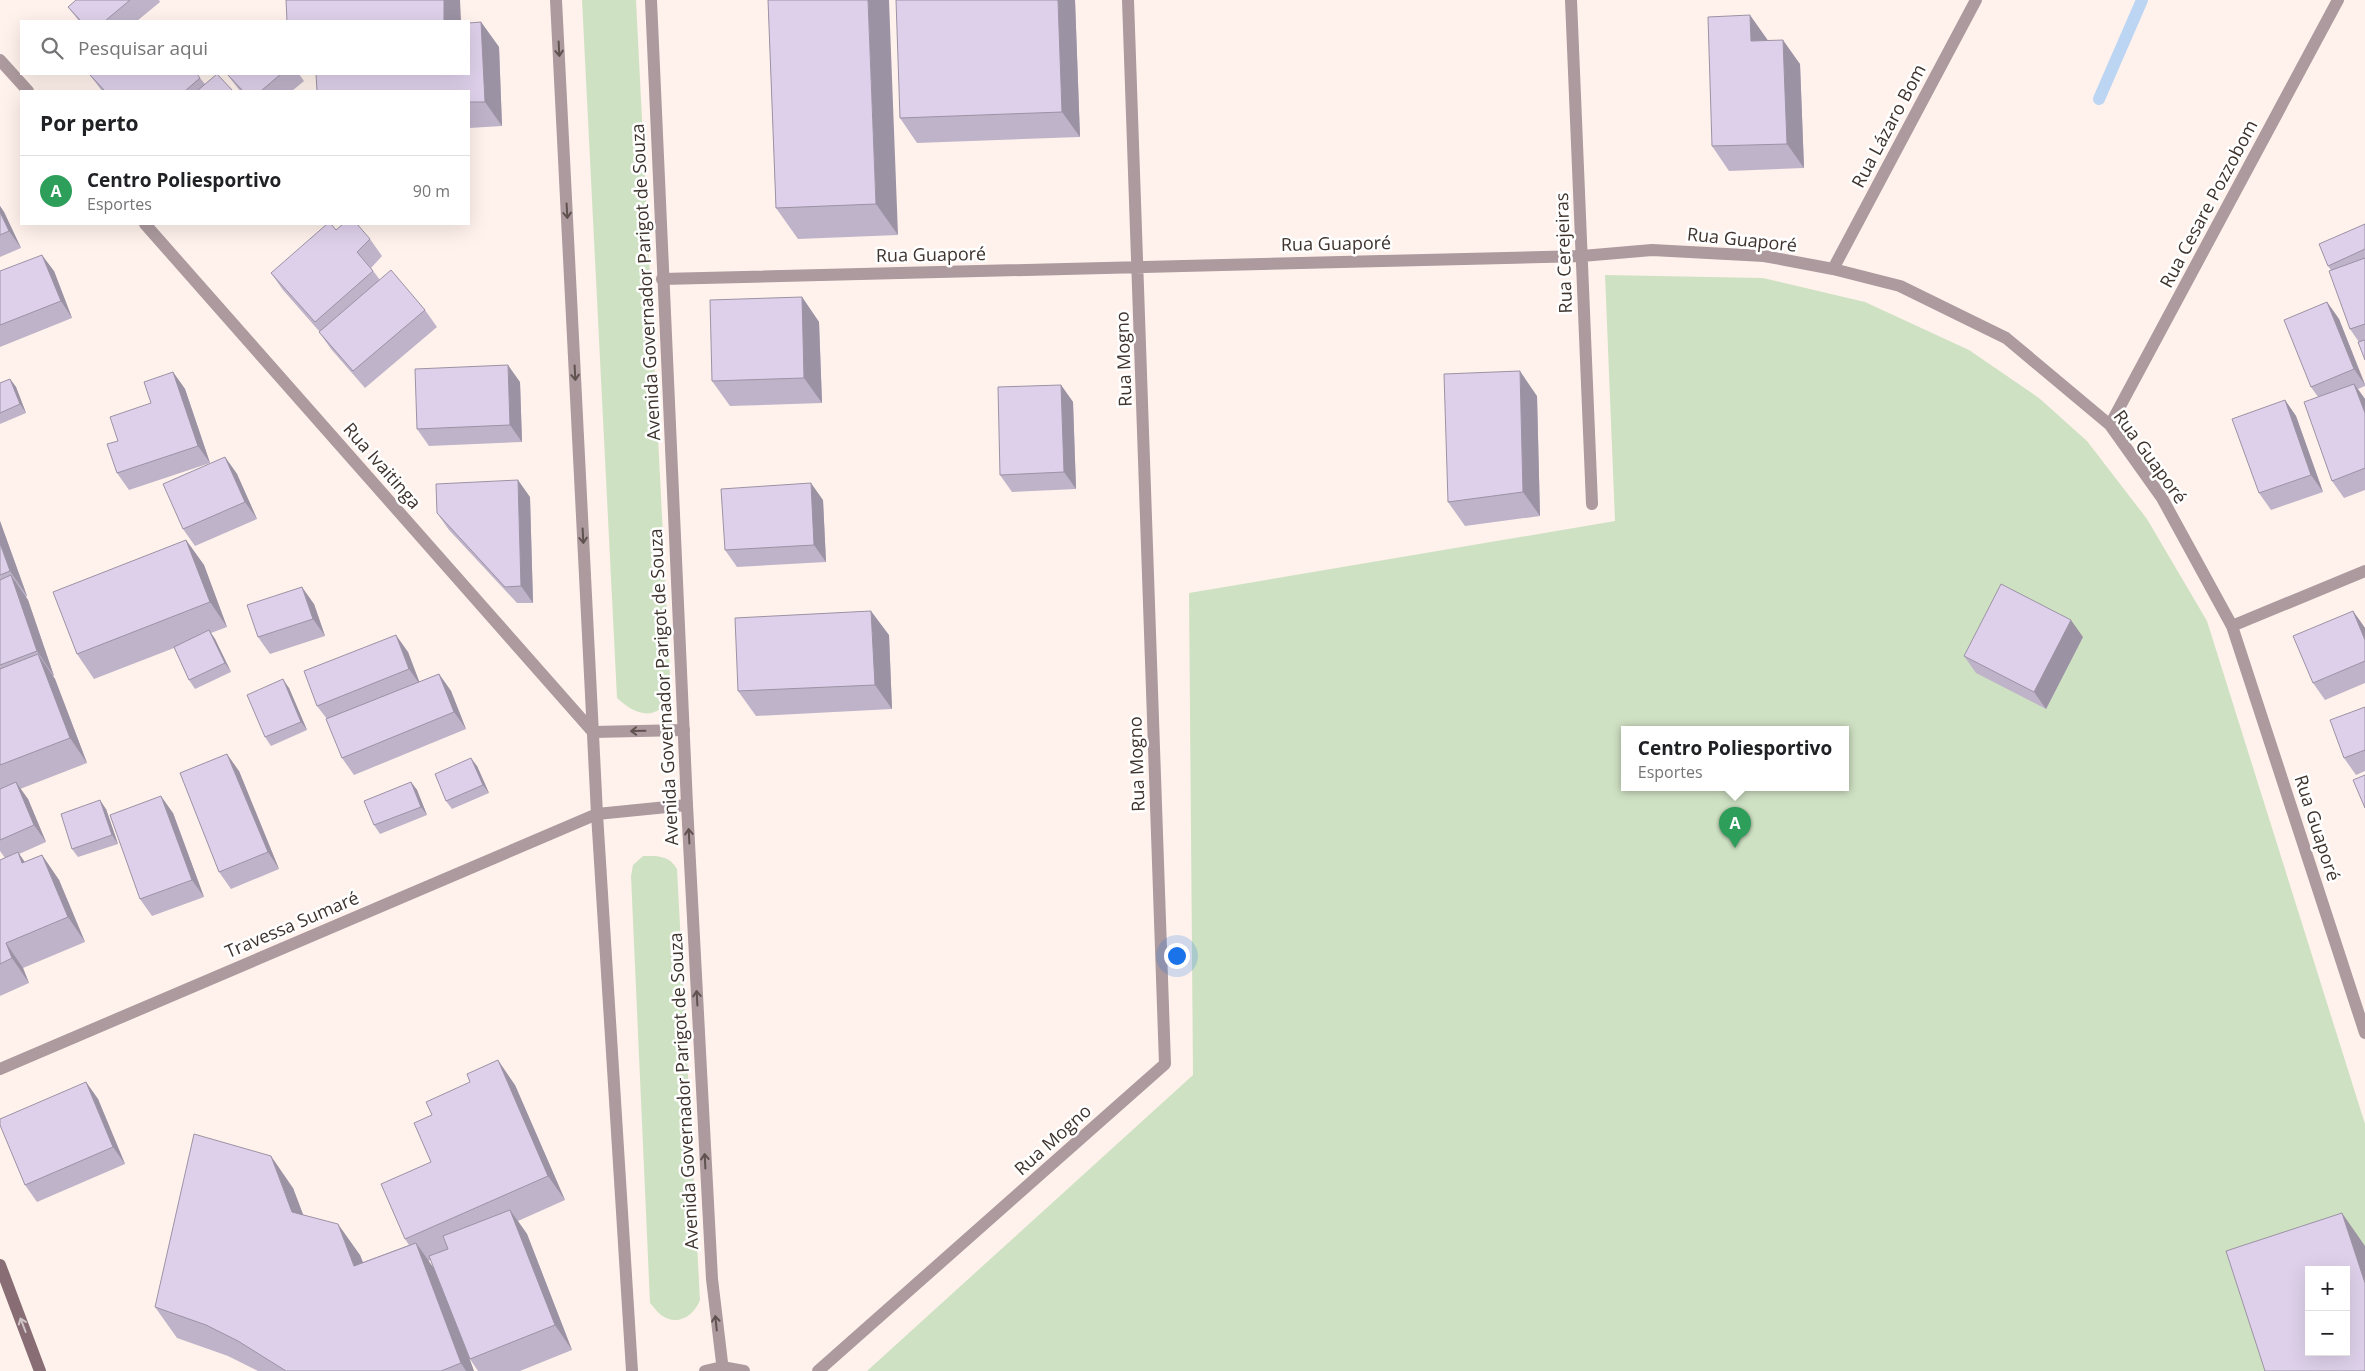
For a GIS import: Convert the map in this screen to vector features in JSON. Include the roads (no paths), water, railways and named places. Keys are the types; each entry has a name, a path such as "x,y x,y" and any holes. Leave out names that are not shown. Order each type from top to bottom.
{"main road":[{"path":"0,1265 40,1371"}],"street":[{"path":"556,0 592,732 632,1371"},
{"name":"Avenida Governador Parigot de Souza","path":"651,0 687,806 712,1280 722,1369"},
{"name":"Rua Mogno","path":"818,1371 1165,1064 1128,0"},
{"name":"Rua Cerejeiras","path":"1571,0 1592,504"},
{"name":"Rua Lázaro Bom","path":"1833,269 1976,0"},
{"name":"Rua Cesare Pozzobom","path":"2110,425 2338,0"},
{"path":"0,60 27,90"},
{"name":"Rua Ivaitinga","path":"146,225 592,732"},
{"name":"Rua Guaporé","path":"662,279 1582,256 1652,250 1764,256 1833,269 1900,286 2006,338 2110,425 2162,498 2232,626 2365,1032"},
{"path":"2232,626 2365,570"},
{"path":"592,732 684,730"},
{"name":"Travessa Sumaré","path":"0,1069 597,814 687,806"},
{"path":"706,1371 722,1369 744,1371"}],"waterway":[{"path":"2099,99 2142,0"}],"place":[{"name":"Centro Poliesportivo","path":"1735,848"}]}
